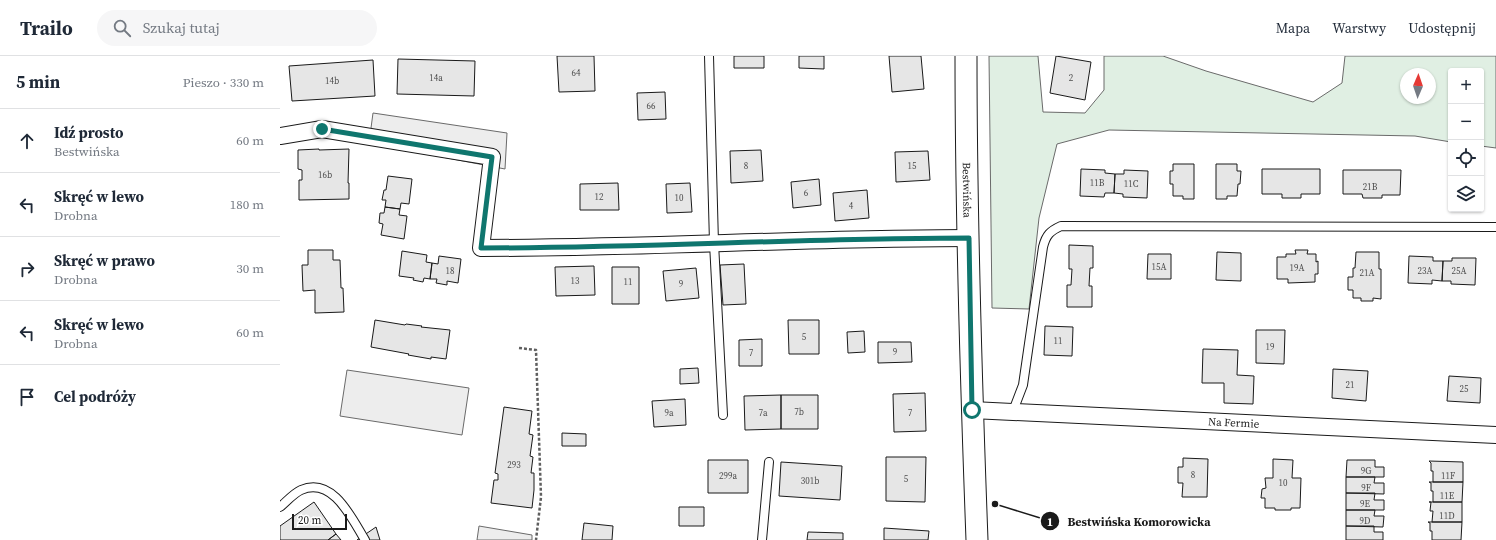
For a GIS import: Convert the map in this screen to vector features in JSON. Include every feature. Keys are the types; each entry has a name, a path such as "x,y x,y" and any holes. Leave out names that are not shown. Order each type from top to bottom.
{"street":[{"name":"Bestwińska","path":"966,56 966,145 972,410 977,540"},
{"path":"280,136 322,129 492,157 481,248 550,248 969,238"},
{"name":"Na Fermie","path":"972,410 1496,435"}],"lane":[{"path":"709,56 714,243 723,415"},
{"path":"1013,411 1023,385 1045,239 1050,231 1062,226 1496,227"},
{"path":"762,540 770,462"},
{"path":"280,507 301,490 315,488 331,493 343,504 365,540"}],"path":[{"path":"520,348 536,350 541,497 536,540"}],"green space":[{"path":"989,56 1038,56 1043,112 1085,113 1104,90 1104,56 1163,56 1206,71 1313,102 1342,83 1345,56 1496,56 1496,148 1484,146 1484,68 1448,68 1448,142 1415,136 1109,130 1057,144 1039,218 1029,309 992,308"}],"shaded area":[{"path":"373,113 507,133 505,169 369,143"},
{"path":"347,370 469,388 462,435 340,416"},
{"path":"479,526 532,535 532,540 477,540"}],"building":[{"path":"557,56 594,56 595,91 559,92"},
{"path":"734,56 764,56 764,68 734,68"},
{"path":"799,56 824,56 824,69 799,68"},
{"path":"889,56 921,56 924,89 892,92"},
{"path":"1056,56 1091,62 1085,100 1050,93"},
{"path":"398,59 475,61 474,96 397,94"},
{"path":"373,60 375,96 292,101 289,66"},
{"path":"665,92 666,119 638,120 637,93"},
{"path":"349,149 349,199 299,200 299,180 302,180 302,170 298,169 298,150"},
{"path":"761,150 763,181 731,183 730,151"},
{"path":"928,151 930,180 896,182 895,152"},
{"path":"1173,164 1194,164 1194,199 1183,199 1183,196 1173,196 1173,184 1170,184 1170,171 1173,171"},
{"path":"1216,164 1237,164 1237,171 1241,171 1237,196 1227,196 1227,199 1216,199"},
{"path":"1081,169 1105,170 1105,173 1115,174 1114,193 1105,193 1104,197 1080,196"},
{"path":"1262,169 1320,169 1320,194 1301,194 1301,198 1282,198 1282,194 1262,194"},
{"path":"1124,170 1148,171 1147,198 1123,197 1123,194 1114,193 1115,174 1124,174"},
{"path":"1343,170 1401,170 1400,195 1382,195 1382,198 1363,198 1362,194 1343,194"},
{"path":"388,176 412,179 409,204 401,203 400,209 385,207 386,200 382,200 384,190 386,190"},
{"path":"819,179 821,205 793,208 791,182"},
{"path":"618,183 619,210 580,210 580,184"},
{"path":"690,183 692,212 667,213 666,184"},
{"path":"867,190 869,218 835,221 833,193"},
{"path":"385,207 400,209 399,215 407,216 404,239 381,235 383,224 379,223 380,213 384,213"},
{"path":"1069,245 1093,246 1093,268 1090,268 1089,286 1092,286 1092,307 1067,307 1067,285 1071,285 1072,269 1069,269"},
{"path":"308,250 333,250 333,260 340,260 344,312 315,313 315,290 303,291 302,265 308,265"},
{"path":"1295,250 1308,250 1307,254 1316,254 1316,262 1318,261 1318,274 1315,274 1315,282 1288,283 1288,279 1277,279 1277,257 1286,257 1286,254 1296,254"},
{"path":"402,251 427,255 426,262 432,263 430,279 424,278 423,282 413,280 414,278 399,276"},
{"path":"1217,252 1241,253 1241,281 1216,280"},
{"path":"1356,252 1379,252 1379,269 1381,269 1381,299 1373,298 1373,301 1361,301 1361,298 1353,298 1353,290 1348,290 1348,277 1353,277"},
{"path":"1148,254 1171,254 1171,279 1147,279"},
{"path":"439,256 461,259 458,283 447,281 447,285 436,283 437,279 430,279 432,263 438,264"},
{"path":"1409,256 1433,257 1433,261 1443,261 1442,281 1432,280 1432,284 1408,283"},
{"path":"1452,258 1476,258 1475,285 1451,284 1451,281 1442,281 1443,261 1452,261"},
{"path":"744,264 746,304 723,305 720,265"},
{"path":"594,266 595,295 556,296 555,267"},
{"path":"612,267 639,267 639,304 612,304"},
{"path":"696,268 699,298 666,301 663,271"},
{"path":"375,320 450,330 446,359 431,357 431,359 371,347"},
{"path":"788,320 819,320 819,354 789,354"},
{"path":"1045,326 1073,327 1072,356 1044,355"},
{"path":"1256,330 1285,330 1284,364 1256,363"},
{"path":"864,331 865,352 848,353 847,332"},
{"path":"762,339 762,366 739,366 739,340"},
{"path":"878,342 911,342 912,362 878,363"},
{"path":"1203,349 1238,350 1237,375 1254,376 1253,404 1224,403 1224,383 1202,383"},
{"path":"698,368 699,383 680,384 680,369"},
{"path":"1333,369 1368,371 1366,401 1332,398"},
{"path":"1449,376 1481,378 1480,403 1447,401"},
{"path":"925,393 926,431 894,432 893,394"},
{"path":"781,395 818,395 818,429 781,429"},
{"path":"781,395 781,429 745,430 744,396"},
{"path":"685,399 686,425 654,427 652,401"},
{"path":"504,407 532,411 529,434 533,435 530,456 533,457 531,473 534,473 532,508 491,503 494,480 498,480 498,474 495,473"},
{"path":"562,433 586,434 586,446 562,446"},
{"path":"886,457 926,457 925,502 886,501"},
{"path":"1183,458 1208,459 1207,497 1182,497 1183,483 1178,483 1178,467 1183,467"},
{"path":"1273,459 1293,460 1292,478 1301,478 1300,508 1291,508 1291,510 1275,510 1275,508 1265,508 1265,498 1261,498 1262,489 1266,488 1265,478 1273,478"},
{"path":"708,460 748,460 748,493 708,493"},
{"path":"1347,460 1375,460 1375,467 1384,467 1384,477 1346,477"},
{"path":"1429,461 1463,462 1463,482 1433,482 1433,471 1431,471 1431,463"},
{"path":"781,462 842,466 840,500 779,496"},
{"path":"1346,477 1375,477 1374,483 1384,483 1384,494 1346,493"},
{"path":"1429,482 1463,482 1462,502 1433,502 1433,491 1431,491 1431,483"},
{"path":"1346,493 1375,493 1374,500 1384,500 1384,510 1346,510"},
{"path":"314,502 336,534 328,540 280,540 280,526"},
{"path":"1431,502 1462,502 1462,522 1432,522 1433,511 1430,511"},
{"path":"679,507 704,507 704,526 679,526"},
{"path":"1346,510 1375,510 1374,516 1384,516 1383,527 1346,526"},
{"path":"1428,522 1462,522 1461,540 1432,540 1432,531 1430,531 1430,523"},
{"path":"584,523 613,526 612,540 582,540"},
{"path":"1346,526 1374,526 1374,532 1383,532 1383,540 1346,540"},
{"path":"376,527 380,540 357,540"},
{"path":"884,528 929,531 928,540 884,540"},
{"path":"808,532 843,533 843,540 807,540"},
{"path":"336,534 341,540 328,540"}],"place":[{"name":"Bestwińska Komorowicka","path":"995,504"}],"route":[{"path":"322,129 492,157 481,248 550,248 969,238 972,410"}]}
